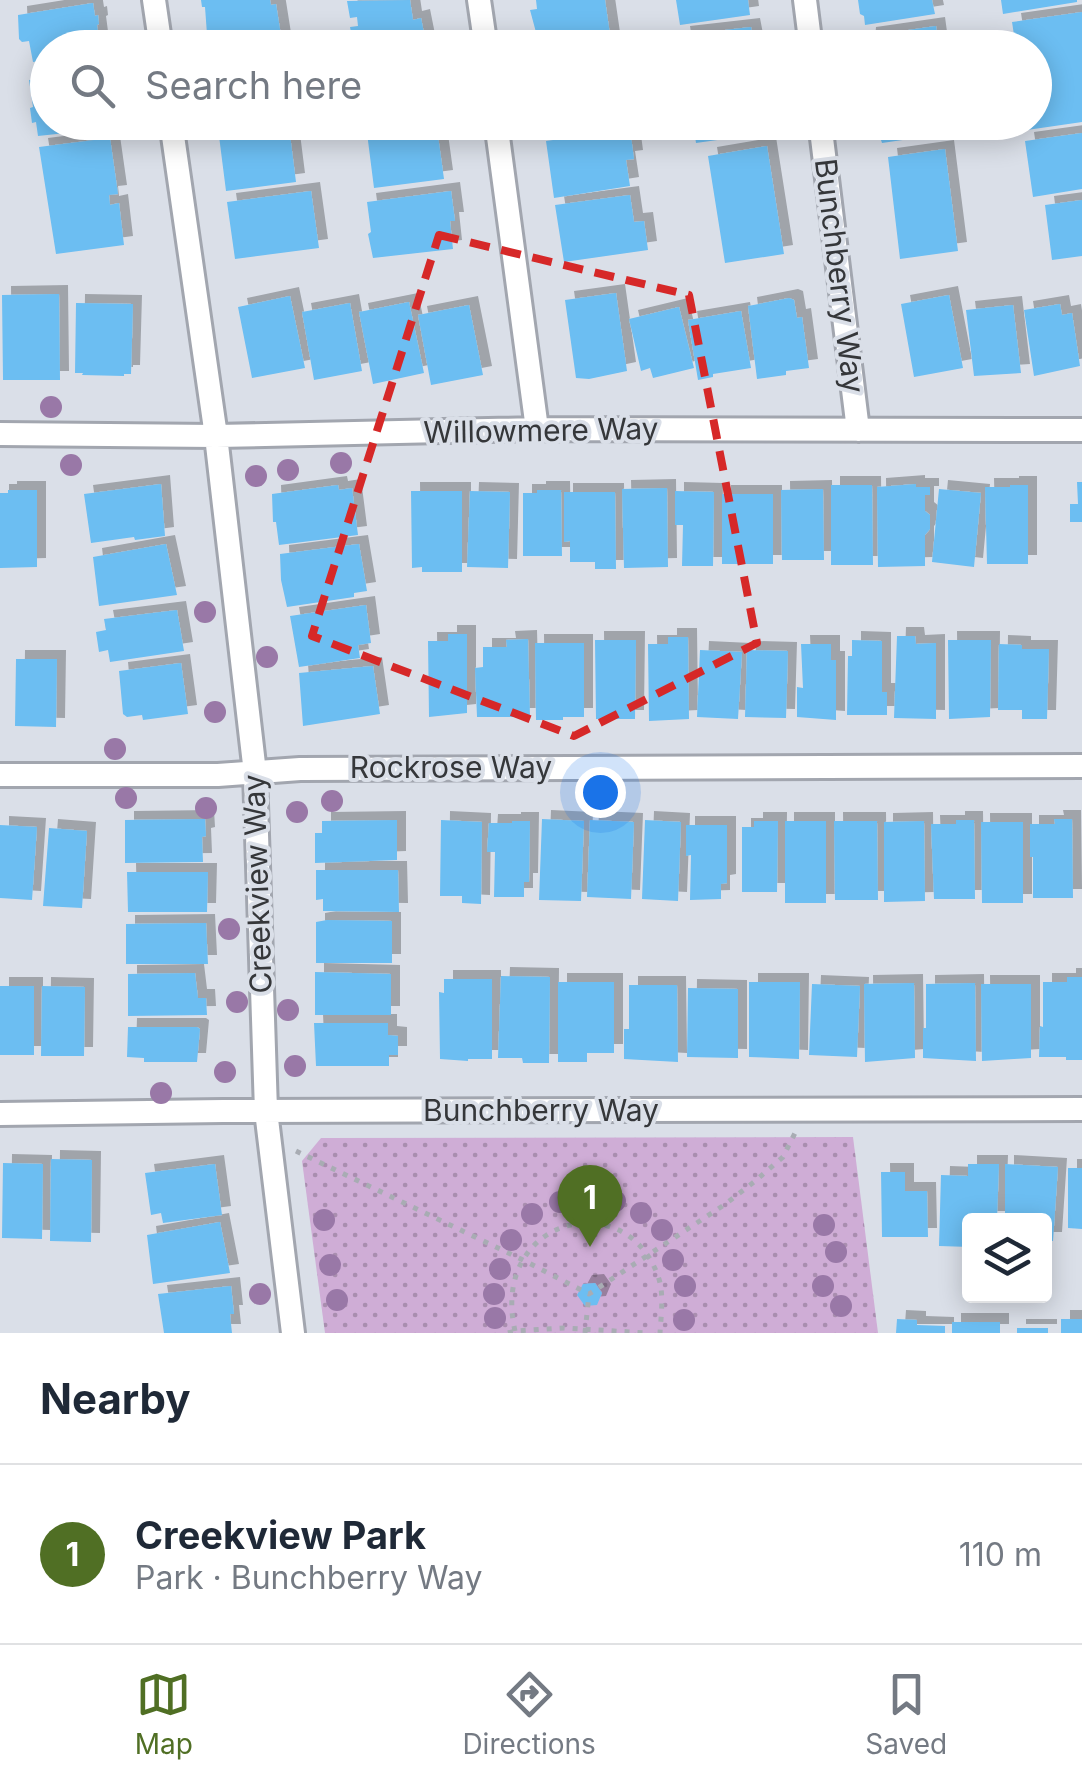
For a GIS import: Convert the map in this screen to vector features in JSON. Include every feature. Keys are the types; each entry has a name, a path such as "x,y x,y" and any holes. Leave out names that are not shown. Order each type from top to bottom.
{"street":[{"path":"154,0 158,30"},
{"path":"479,0 483,30"},
{"path":"805,0 809,30"},
{"name":"Creekview Way","path":"175,140 216,436 255,773 266,1111 294,1333"},
{"path":"498,140 537,430"},
{"name":"Bunchberry Way","path":"822,140 858,430"},
{"name":"Willowmere Way","path":"0,434 1082,430"},
{"name":"Rockrose Way","path":"0,775 320,769 1082,766"},
{"name":"Bunchberry Way","path":"0,1114 1082,1109"}],"path":[{"path":"588,1294 724,1205 783,1157 796,1131 798,1110"},
{"path":"296,1151 588,1294"},
{"path":"648,1333 511,1332 512,1282 521,1258 553,1230 578,1223 604,1225 630,1236 648,1255 660,1281 660,1333"},
{"path":"585,1331 588,1294"}],"highlighted area":[{"path":"439,235 689,295 757,643 574,736 312,636"}],"shaded area":[{"path":"853,1137 878,1333 325,1333 302,1161 321,1138"}],"building":[{"path":"201,0 270,0 271,5 276,4 280,30 207,30"},
{"path":"410,0 413,20 421,18 423,30 351,30 358,26 357,17 350,18 347,1"},
{"path":"536,0 605,0 609,30 535,30 530,10 537,9"},
{"path":"676,0 748,0 750,15 680,25"},
{"path":"858,0 932,0 935,14 865,25"},
{"path":"1001,0 1077,0 1077,2 1003,14"},
{"path":"93,3 99,24 98,30 30,30 30,46 29,41 19,39 18,15"},
{"path":"1082,12 1082,122 1052,126 1052,30 1013,30 1012,22"},
{"path":"1082,133 1082,189 1033,197 1025,141"},
{"path":"110,140 118,194 109,195 110,205 119,203 124,245 56,254 39,147"},
{"path":"220,140 291,140 296,182 226,191"},
{"path":"368,140 439,140 444,179 374,188"},
{"path":"631,140 634,159 626,160 630,186 554,198 546,141"},
{"path":"767,146 784,254 725,263 708,156"},
{"path":"945,149 958,251 900,259 888,157"},
{"path":"311,191 319,248 235,259 227,202"},
{"path":"451,191 453,249 373,258 367,202"},
{"path":"630,195 634,222 644,221 648,250 564,262 555,205"},
{"path":"1082,200 1082,256 1052,260 1045,205"},
{"path":"616,293 627,371 576,378 565,300"},
{"path":"59,294 60,380 3,380 2,295"},
{"path":"949,295 963,368 914,377 901,304"},
{"path":"290,296 305,368 252,378 238,307"},
{"path":"794,300 797,318 802,317 809,368 757,379 748,306"},
{"path":"409,302 424,373 373,384 359,312"},
{"path":"76,303 133,304 131,374 75,373"},
{"path":"350,303 362,371 314,380 302,312"},
{"path":"1060,304 1062,315 1072,313 1080,366 1034,376 1024,310"},
{"path":"469,305 483,375 431,385 418,315"},
{"path":"1013,305 1021,373 974,376 966,310"},
{"path":"679,307 694,368 653,378 650,368 641,371 629,319"},
{"path":"741,311 751,368 698,380 688,320"},
{"path":"1077,482 1082,482 1082,522 1070,522 1070,504 1078,504"},
{"path":"161,484 165,536 91,543 84,494"},
{"path":"338,485 339,490 352,488 358,535 279,545 272,494"},
{"path":"831,485 872,485 873,565 831,565"},
{"path":"1028,485 1028,564 987,564 985,487"},
{"path":"877,487 930,487 930,495 925,495 930,529 925,535 925,566 878,567"},
{"path":"667,488 668,567 624,568 622,489"},
{"path":"823,489 824,560 782,560 781,490"},
{"path":"939,489 981,493 974,567 932,562"},
{"path":"37,490 37,567 0,568 0,493"},
{"path":"561,490 562,556 523,556 523,493"},
{"path":"411,491 462,491 462,572 422,572 422,567 412,568"},
{"path":"470,491 510,492 508,568 467,567"},
{"path":"675,491 714,492 713,566 682,566 683,525 675,525"},
{"path":"564,492 615,492 616,569 595,569 595,562 570,562 570,541 564,542"},
{"path":"722,494 773,494 773,564 722,564"},
{"path":"166,544 177,595 99,606 93,557"},
{"path":"359,544 367,591 354,593 354,597 287,607 280,554"},
{"path":"366,605 371,643 358,645 360,658 299,667 290,616"},
{"path":"177,610 184,651 110,662 108,650 99,652 96,632 106,630 104,619"},
{"path":"448,634 467,634 467,713 429,717 428,641 448,641"},
{"path":"897,636 915,636 916,644 936,643 936,719 894,718"},
{"path":"668,637 688,637 689,719 649,721 648,644 668,644"},
{"path":"528,639 530,717 477,717 475,668 483,667 483,647 507,647 506,640"},
{"path":"595,640 636,640 635,719 596,719"},
{"path":"852,640 882,641 882,692 887,692 887,715 847,715"},
{"path":"948,640 991,640 990,717 949,719"},
{"path":"535,643 584,643 584,717 536,720"},
{"path":"801,644 831,644 831,660 836,660 836,720 797,717 797,687 803,688"},
{"path":"999,644 1049,649 1047,719 1022,719 1022,710 998,710"},
{"path":"700,650 742,652 738,719 697,717"},
{"path":"747,650 788,651 786,718 745,717"},
{"path":"16,659 57,659 56,727 15,726"},
{"path":"181,663 188,714 143,720 142,715 123,714 119,671"},
{"path":"373,666 380,714 303,726 299,673"},
{"path":"205,819 203,862 125,863 125,820"},
{"path":"542,819 584,821 581,901 539,900"},
{"path":"1054,819 1072,819 1073,898 1033,898 1030,824 1055,824"},
{"path":"397,820 397,860 315,863 315,833 322,833 322,821"},
{"path":"441,820 482,822 481,904 462,903 462,896 440,896"},
{"path":"590,820 634,822 631,899 587,897"},
{"path":"645,820 681,822 678,901 642,899"},
{"path":"956,820 974,820 975,899 934,899 931,824 956,824"},
{"path":"530,821 529,882 524,882 524,897 494,897 495,852 487,852 489,823"},
{"path":"754,821 778,821 777,892 742,892 742,827 754,827"},
{"path":"785,821 826,821 826,903 785,903"},
{"path":"834,821 877,821 878,900 835,900"},
{"path":"924,821 925,901 884,902 884,822"},
{"path":"981,822 1023,822 1023,903 982,903"},
{"path":"0,825 37,827 32,900 0,898"},
{"path":"686,825 727,825 727,883 721,884 721,899 690,900 691,855 686,856"},
{"path":"49,828 87,831 82,908 43,906"},
{"path":"316,870 398,870 399,912 323,911 323,899 316,900"},
{"path":"127,872 208,872 207,912 128,912"},
{"path":"392,921 392,963 316,963 316,922"},
{"path":"206,923 208,964 126,964 126,924"},
{"path":"315,972 391,974 391,1015 315,1015"},
{"path":"195,973 198,998 206,998 207,1015 128,1016 128,974"},
{"path":"501,976 550,977 549,1063 498,1058"},
{"path":"1067,977 1082,977 1082,1060 1039,1057 1043,982 1067,982"},
{"path":"444,979 492,979 492,1059 440,1059 439,992 444,993"},
{"path":"558,982 614,982 614,1053 587,1053 587,1062 558,1062"},
{"path":"749,982 800,982 799,1059 749,1057"},
{"path":"914,983 915,1058 865,1062 864,984"},
{"path":"975,983 976,1061 923,1058 926,984"},
{"path":"812,984 860,986 857,1057 809,1055"},
{"path":"981,984 1031,984 1031,1058 982,1061"},
{"path":"629,985 677,985 678,1062 624,1059"},
{"path":"0,986 34,986 34,1055 0,1055"},
{"path":"42,986 85,987 84,1056 41,1056"},
{"path":"688,988 738,989 738,1058 687,1057"},
{"path":"314,1023 388,1023 388,1035 398,1036 398,1055 389,1055 389,1066 316,1066"},
{"path":"128,1027 197,1027 197,1062 144,1062 144,1058 127,1057"},
{"path":"51,1159 92,1160 91,1242 50,1241"},
{"path":"3,1163 43,1164 42,1239 2,1238"},
{"path":"215,1164 222,1215 163,1223 161,1213 151,1215 145,1173"},
{"path":"968,1164 999,1164 997,1213 962,1213 962,1247 939,1246 941,1175 968,1176"},
{"path":"1005,1164 1058,1167 1053,1241 1052,1213 1005,1213"},
{"path":"1068,1168 1082,1168 1082,1229 1068,1228"},
{"path":"881,1172 905,1172 905,1191 927,1191 928,1237 882,1237"},
{"path":"220,1222 230,1273 153,1284 147,1235"},
{"path":"595,1283 602,1293 597,1305 585,1306 577,1295 583,1284"},
{"path":"231,1286 232,1333 164,1333 158,1294"},
{"path":"897,1319 917,1320 917,1325 945,1326 945,1333 896,1333"},
{"path":"1061,1319 1082,1319 1082,1333 1061,1333"},
{"path":"952,1322 1000,1322 1000,1333 952,1333"},
{"path":"1017,1328 1048,1328 1048,1333 1017,1333"}],"place":[{"name":"Creekview Park","path":"590,1247"}]}
